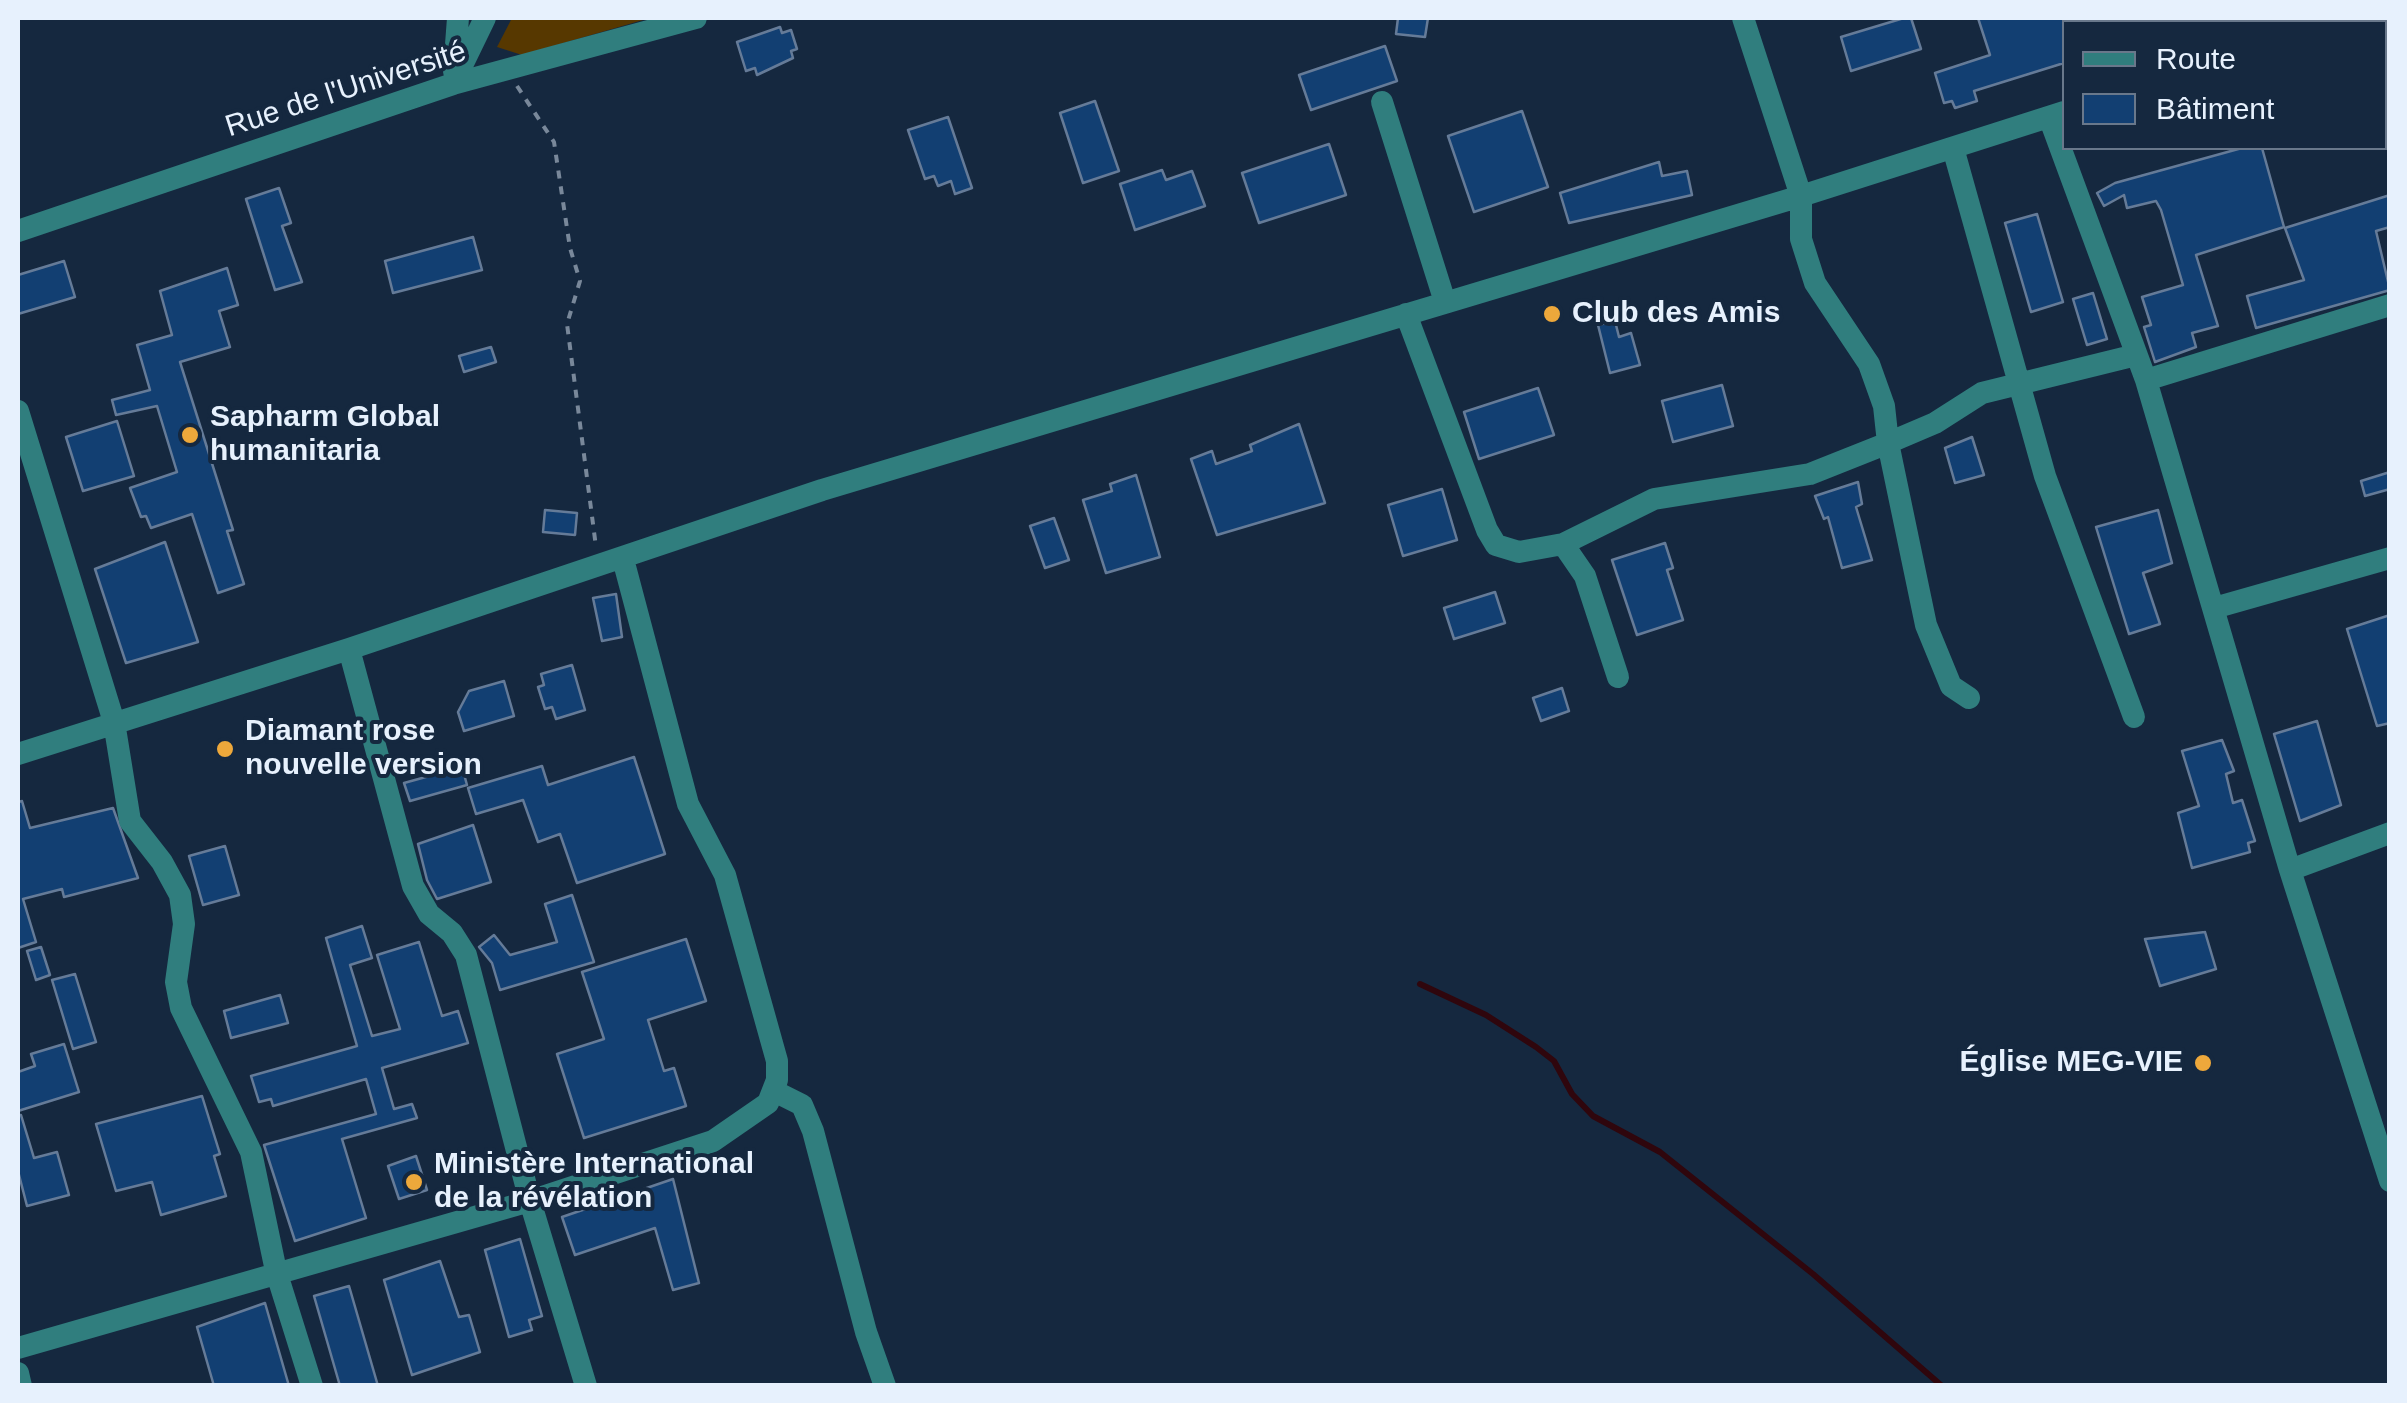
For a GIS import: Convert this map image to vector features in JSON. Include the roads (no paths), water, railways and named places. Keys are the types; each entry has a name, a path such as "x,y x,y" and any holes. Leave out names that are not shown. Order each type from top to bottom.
{"street":[{"path":"453,84 458,18"},
{"path":"453,84 485,18"},
{"name":"Rue de l'Université","path":"18,231 453,84 696,18"},
{"path":"1743,18 1801,196 1801,239 1815,282 1868,364 1884,406 1888,444 1926,625 1951,686 1969,698"},
{"path":"1382,102 1445,302"},
{"path":"18,754 349,649 822,490 1801,196 2056,115"},
{"path":"1953,148 2045,476 2134,717"},
{"path":"2068,150 2146,380 2290,870 2390,1181"},
{"path":"2146,380 2390,305"},
{"path":"1406,314 1496,545 1519,552 1564,544 1654,498 1810,474 1935,424 1982,393 2136,354"},
{"path":"18,411 114,722 130,822 162,862 180,895 184,924 176,982 181,1008 252,1152 276,1271 312,1386"},
{"path":"1564,544 1586,576 1618,677"},
{"path":"18,1348 530,1200 713,1141 768,1103 774,1092 777,1061 730,891 688,804 624,558"},
{"path":"2214,608 2390,558"},
{"path":"349,649 413,886 429,914 452,933 466,955 530,1200 586,1386"},
{"path":"2290,870 2390,833"},
{"path":"774,1092 802,1105 885,1386"},
{"path":"18,1374 21,1386"}],"waterway":[{"path":"1420,984 1486,1015 1536,1047 1554,1061 1572,1094 1593,1116 1660,1152 1813,1274 1942,1386"}],"place":[{"name":"Club des Amis","path":"1552,314"},
{"name":"Sapharm Global humanitaria","path":"190,435"},
{"name":"Diamant rose nouvelle version","path":"225,749"},
{"name":"Église MEG-VIE","path":"2203,1063"},
{"name":"Ministère International de la révélation","path":"414,1182"}]}
